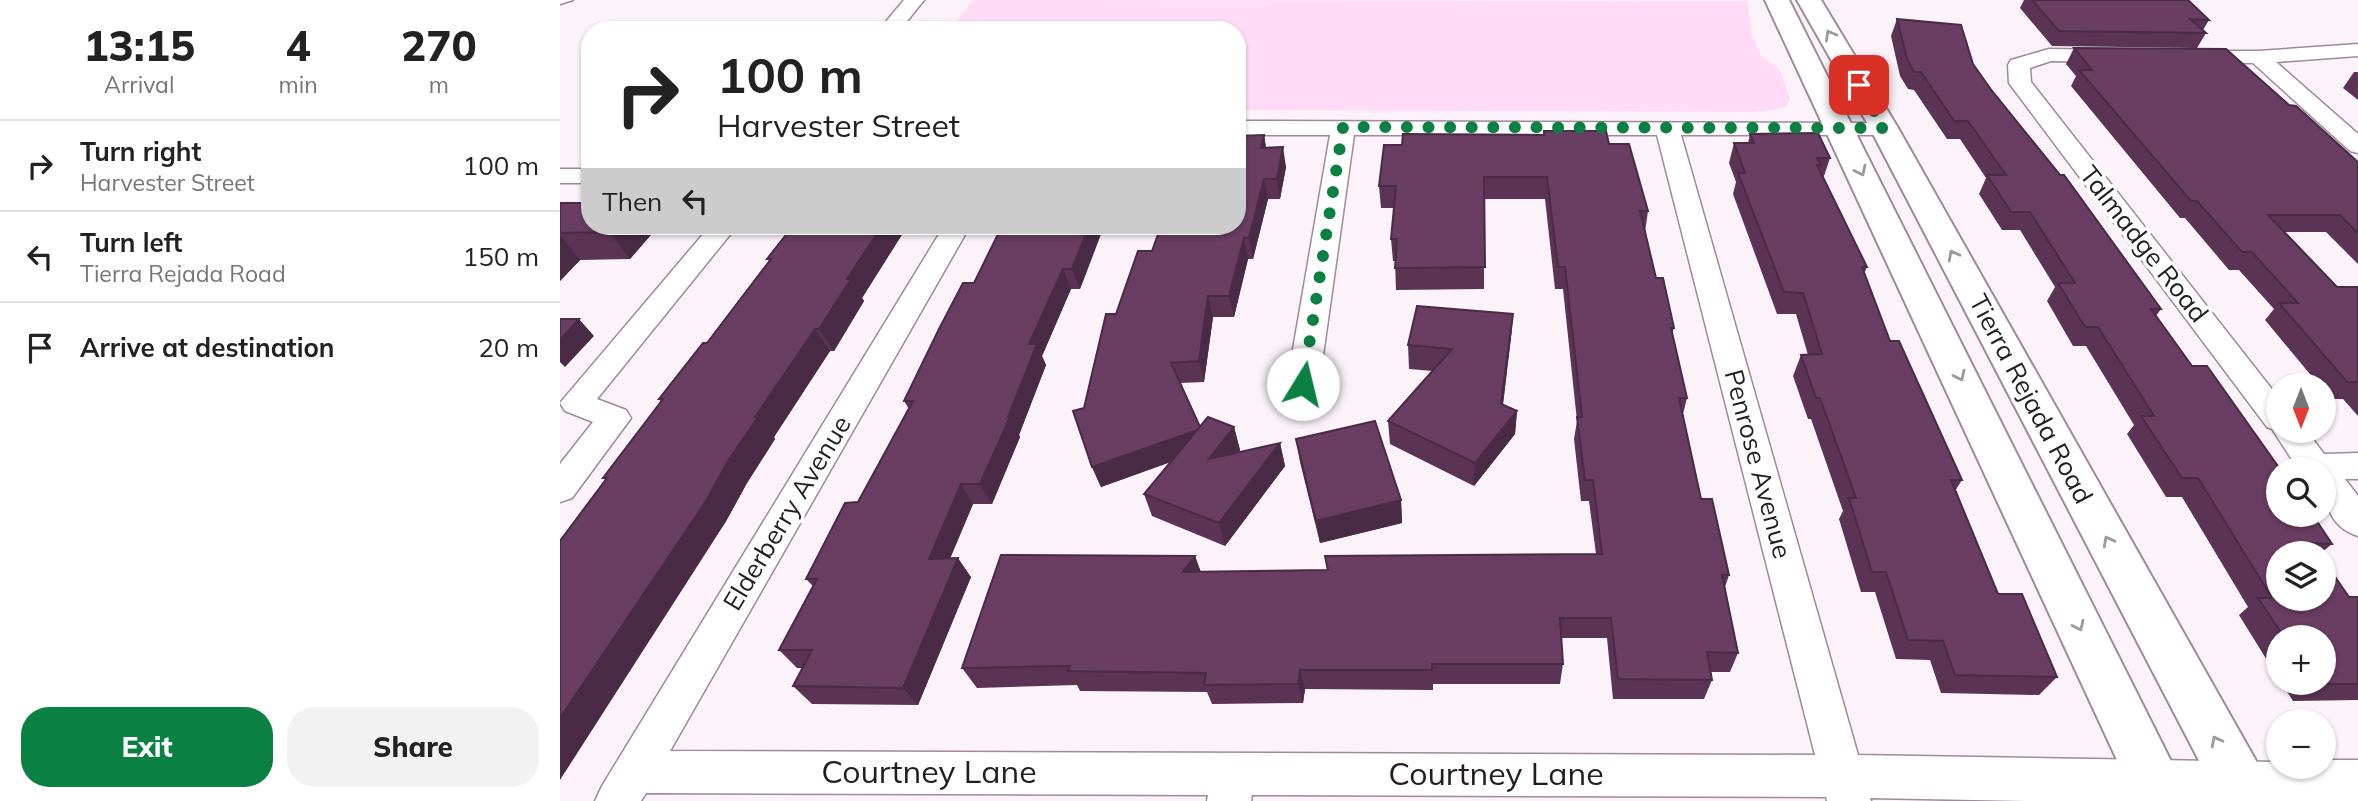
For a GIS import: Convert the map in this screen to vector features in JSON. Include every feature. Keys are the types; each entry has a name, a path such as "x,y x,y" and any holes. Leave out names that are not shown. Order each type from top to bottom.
{"main road":[{"name":"Tierra Rejada Road","path":"1777,0 2159,791"},
{"name":"Tierra Rejada Road","path":"1809,0 1884,128 2244,792"}],"street":[{"path":"896,21 914,0"},
{"path":"2175,56 2258,57 2358,50"},
{"name":"Talmadge Road","path":"2133,56 2049,55 2019,65 2020,83 2266,403"},
{"path":"2258,57 2358,146"},
{"path":"1303,384 1343,127"},
{"path":"1246,128 1884,128"},
{"name":"Penrose Avenue","path":"1667,128 1846,789"},
{"path":"560,176 581,176"},
{"path":"560,488 615,418 568,403 716,235"},
{"name":"Elderberry Avenue","path":"626,786 952,235"},
{"path":"2298,443 2308,457"},
{"path":"2336,469 2358,466"},
{"path":"2336,493 2358,522"},
{"name":"Courtney Lane","path":"626,786 2244,792 2358,781"}],"lane":[{"path":"560,1 568,0"}],"shaded area":[{"path":"973,0 1748,1 1751,33 1761,56 1780,70 1790,99 1787,106 1752,112 1246,110 1246,21 957,21"}],"building":[{"path":"2032,0 2188,0 2209,20 2190,19 2206,33 2059,31"},
{"path":"1897,19 1961,25 1973,64 1992,91 2060,175 2064,175 2161,309 2151,309 2192,366 2207,366 2271,457 2266,457 2266,527 2321,527 2330,541 2266,541 2266,588 2198,478 2182,478 2141,416 2154,416 2098,327 2085,327 2058,283 2075,283 2030,212 2011,212 1987,175 2006,175 1968,121 1954,121 1921,72 1914,72 1907,59"},
{"path":"2074,48 2226,49 2289,105 2296,106 2358,162 2358,233 2340,215 2268,215 2337,287 2358,287 2358,382 2347,382 2279,303 2298,303 2252,252 2242,252 2197,201 2191,201 2079,70 2092,70"},
{"path":"1544,131 1606,131 1609,144 1629,144 1648,211 1640,211 1656,278 1663,278 1674,328 1671,328 1687,398 1679,398 1701,499 1712,499 1729,575 1722,575 1738,653 1707,652 1712,680 1618,679 1611,618 1560,618 1563,664 1432,664 1432,670 1300,670 1298,684 1204,685 1206,673 1068,671 1070,666 962,668 1001,555 1195,556 1183,572 1328,570 1325,556 1602,554 1593,480 1585,480 1577,417 1582,417 1565,267 1558,267 1547,177 1484,177 1485,267 1395,268 1397,239 1391,239 1396,186 1379,186 1384,145 1402,145 1403,134 1544,135"},
{"path":"1818,133 1830,158 1817,158 1821,165 1817,165 1867,267 1862,267 1890,341 1899,341 1962,480 1951,480 1998,594 2022,594 2057,677 1955,675 1943,641 1908,640 1886,572 1872,572 1849,498 1856,498 1820,398 1816,398 1801,355 1822,354 1803,293 1784,292 1738,173 1745,173 1734,143 1754,143 1750,134"},
{"path":"1264,135 1261,148 1283,147 1277,179 1264,179 1249,238 1244,238 1229,296 1208,296 1199,361 1171,363 1200,427 1198,430 1092,467 1073,411 1084,408 1106,314 1116,314 1138,251 1152,251 1158,235 1246,235 1246,136"},
{"path":"560,203 581,203 581,233 560,233"},
{"path":"786,235 876,235 819,329 815,329 755,417 758,417 728,461 706,501 560,718 560,541 607,478 603,478 663,399 659,399 703,343 707,343 771,259 767,259"},
{"path":"998,235 1085,235 1072,269 1063,269 1029,344 1037,344 1010,417 980,484 961,484 929,559 958,558 903,688 793,686 812,650 779,650 817,579 806,579 845,503 858,502 913,401 904,401 963,283 974,283"},
{"path":"1417,306 1513,314 1501,404 1517,411 1475,463 1388,421 1452,349 1408,345"},
{"path":"560,319 579,319 560,340"},
{"path":"1208,417 1234,427 1209,459 1280,443 1219,523 1144,494"},
{"path":"1375,421 1401,500 1316,521 1296,439"},
{"path":"2336,578 2349,597 2358,597 2358,684 2336,684 2336,625 2276,625 2267,611 2336,611"},
{"path":"2258,598 2266,598 2266,610"}],"route":[{"path":"1303,384 1343,127 1884,128 1859,85"}]}
